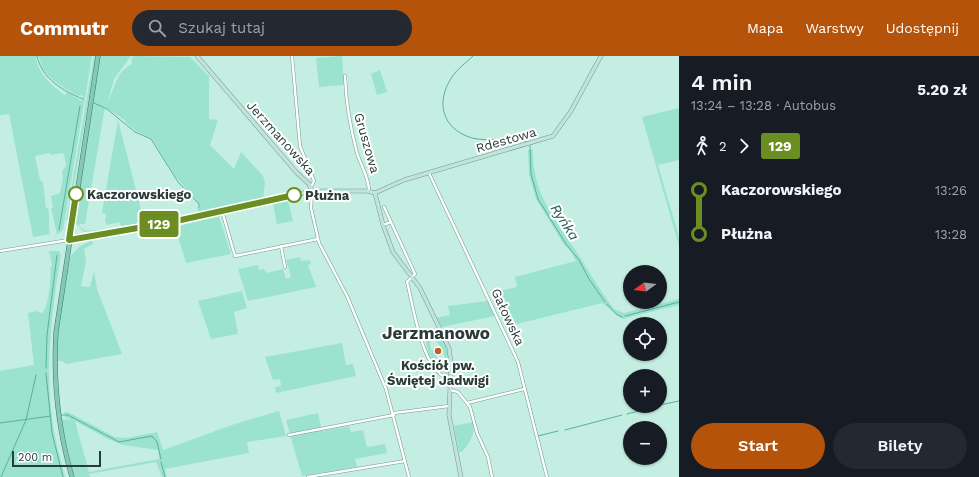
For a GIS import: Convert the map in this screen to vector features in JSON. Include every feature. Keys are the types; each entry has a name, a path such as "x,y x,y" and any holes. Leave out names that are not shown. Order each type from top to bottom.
{"main road":[{"path":"72,477 60,428 56,398 54,359 56,332 69,240 98,56"}],"street":[{"name":"Jerzmanowska","path":"197,56 283,158 311,186 312,191 369,191 376,193"},
{"path":"292,56 300,142 314,180 311,186"},
{"name":"Rdestowa","path":"376,193 400,182 428,172 553,136 571,111 601,56"},
{"name":"Gruszowa","path":"345,76 347,112 358,155 369,184 369,191"},
{"name":"Gałowska","path":"428,172 515,356 547,477"},
{"path":"0,251 140,228 312,191 311,208 318,239 347,296 386,389 394,414 409,477"},
{"path":"376,193 383,225 396,258 412,276 420,288 448,343 451,357 449,406 450,420 461,477"},
{"path":"384,207 415,274 407,282 426,353 437,370 450,380"},
{"path":"222,211 235,256 318,239"},
{"path":"383,225 391,222"},
{"path":"281,246 286,267"},
{"path":"467,403 524,389"},
{"path":"450,390 458,392 467,403 477,433 488,457 492,477"},
{"path":"289,435 394,414 449,406"},
{"path":"308,477 405,461"}],"green space":[{"path":"0,56 92,56 63,230 53,238 57,234 51,208 53,207 51,196 60,193 63,178 62,171 66,166 64,154 51,155 50,153 35,156 40,180 43,182 46,208 48,208 50,234 33,237 9,114 0,115","holes":["36,57 39,57 44,71 59,85 78,96 83,95 82,101 67,92 65,95 46,79 37,63"]},
{"path":"94,56 96,56 68,221 66,220"},
{"path":"100,56 131,56 114,79 108,101 119,75 132,64 131,60 134,56 190,57 209,76 209,119 218,120 210,145 234,169 241,152 263,176 265,182 263,200 205,212 198,212 197,207 200,207 200,205 175,176 152,139 136,131 125,122 126,121 105,107 85,224 80,224 79,226 86,231 116,228 111,230 84,232 76,223 81,191 79,182"},
{"path":"342,56 344,85 319,87 316,58"},
{"path":"380,70 387,92 377,95 371,74"},
{"path":"679,108 679,160 658,165 679,237 679,246 642,117"},
{"path":"118,120 145,225 123,229 119,222 107,225 105,221 106,214 102,213"},
{"path":"533,149 536,180 554,219 614,309 624,313 640,309 663,309 630,317 623,317 622,319 602,303 505,327 492,298 496,296 495,292 517,287 515,277 576,261 536,199 529,174 528,150"},
{"path":"288,201 293,221 277,224 273,204"},
{"path":"219,216 231,254 186,263 175,227"},
{"path":"92,240 93,244 84,249 86,261 81,286 90,287 94,271 97,289 122,354 66,364 62,361 56,361 58,325 70,257 79,247"},
{"path":"50,251 59,251 61,255 52,321 49,388 54,432 65,477 0,477 0,371 34,365 28,313 37,311 38,309 38,312 42,313 46,306 50,286 50,268 52,267 50,253 48,254"},
{"path":"300,257 301,261 310,260 311,264 308,265 316,287 248,301 238,269 258,265 259,270 264,269 266,273 283,269 286,279 291,277 286,260"},
{"path":"242,291 247,308 234,312 238,334 211,339 198,301"},
{"path":"679,299 679,305 667,308 667,302"},
{"path":"488,301 495,316 442,327 436,318 450,315 448,306"},
{"path":"438,336 446,343 449,354 448,376 430,357 426,341","holes":["434,339 441,347 446,360 448,357 448,359 441,363 442,359 437,358 434,349 431,350 430,342"]},
{"path":"342,343 346,365 353,364 356,376 276,393 275,387 281,386 280,379 273,380 265,357"},
{"path":"279,411 286,436 247,442 249,453 165,469 167,477 162,477 156,462 89,474 90,477 74,477 61,419 71,420 65,417 64,412 68,412 115,437 127,438 157,432 163,450 235,424","holes":["75,421 108,439 123,445 158,450 159,459 89,472"]},
{"path":"318,413 322,431 349,426 351,432 363,430 367,447 385,444 387,453 355,459 357,467 302,476 286,420"},
{"path":"473,422 473,434 462,452 459,452 454,426"}],"waterway":[{"path":"37,56 43,71 48,78 61,88 83,99"},
{"name":"Ryńka","path":"473,56 456,71 447,86 443,105 444,114 454,128 462,134 472,138 488,140 514,139"},
{"path":"94,103 107,109 135,132 151,139 178,182 199,204 199,207"},
{"path":"59,230 80,106"},
{"name":"Ryńka","path":"517,140 529,142"},
{"name":"Ryńka","path":"530,146 531,174 538,199 605,302"},
{"path":"46,368 47,335 57,255"},
{"name":"Ryńka","path":"625,316 679,302"},
{"name":"Ryńka","path":"607,304 616,314 622,317"},
{"path":"46,373 52,433 63,477"},
{"path":"1,477 26,420 36,375"},
{"path":"667,404 679,401"},
{"path":"627,414 631,413"},
{"path":"61,415 68,415 119,442 152,436 157,442 161,459"},
{"path":"565,430 622,415"},
{"path":"0,423 51,416"},
{"path":"538,436 558,431"},
{"path":"161,462 165,477"}],"bus line":[{"name":"129","path":"76,194 69,240 172,222 294,195"}],"place":[{"name":"Kaczorowskiego","path":"76,194"},
{"name":"Płużna","path":"294,195"},
{"name":"Kościół pw. Świętej Jadwigi","path":"438,351"}],"district":[{"name":"Jerzmanowo","path":"436,333"}]}
